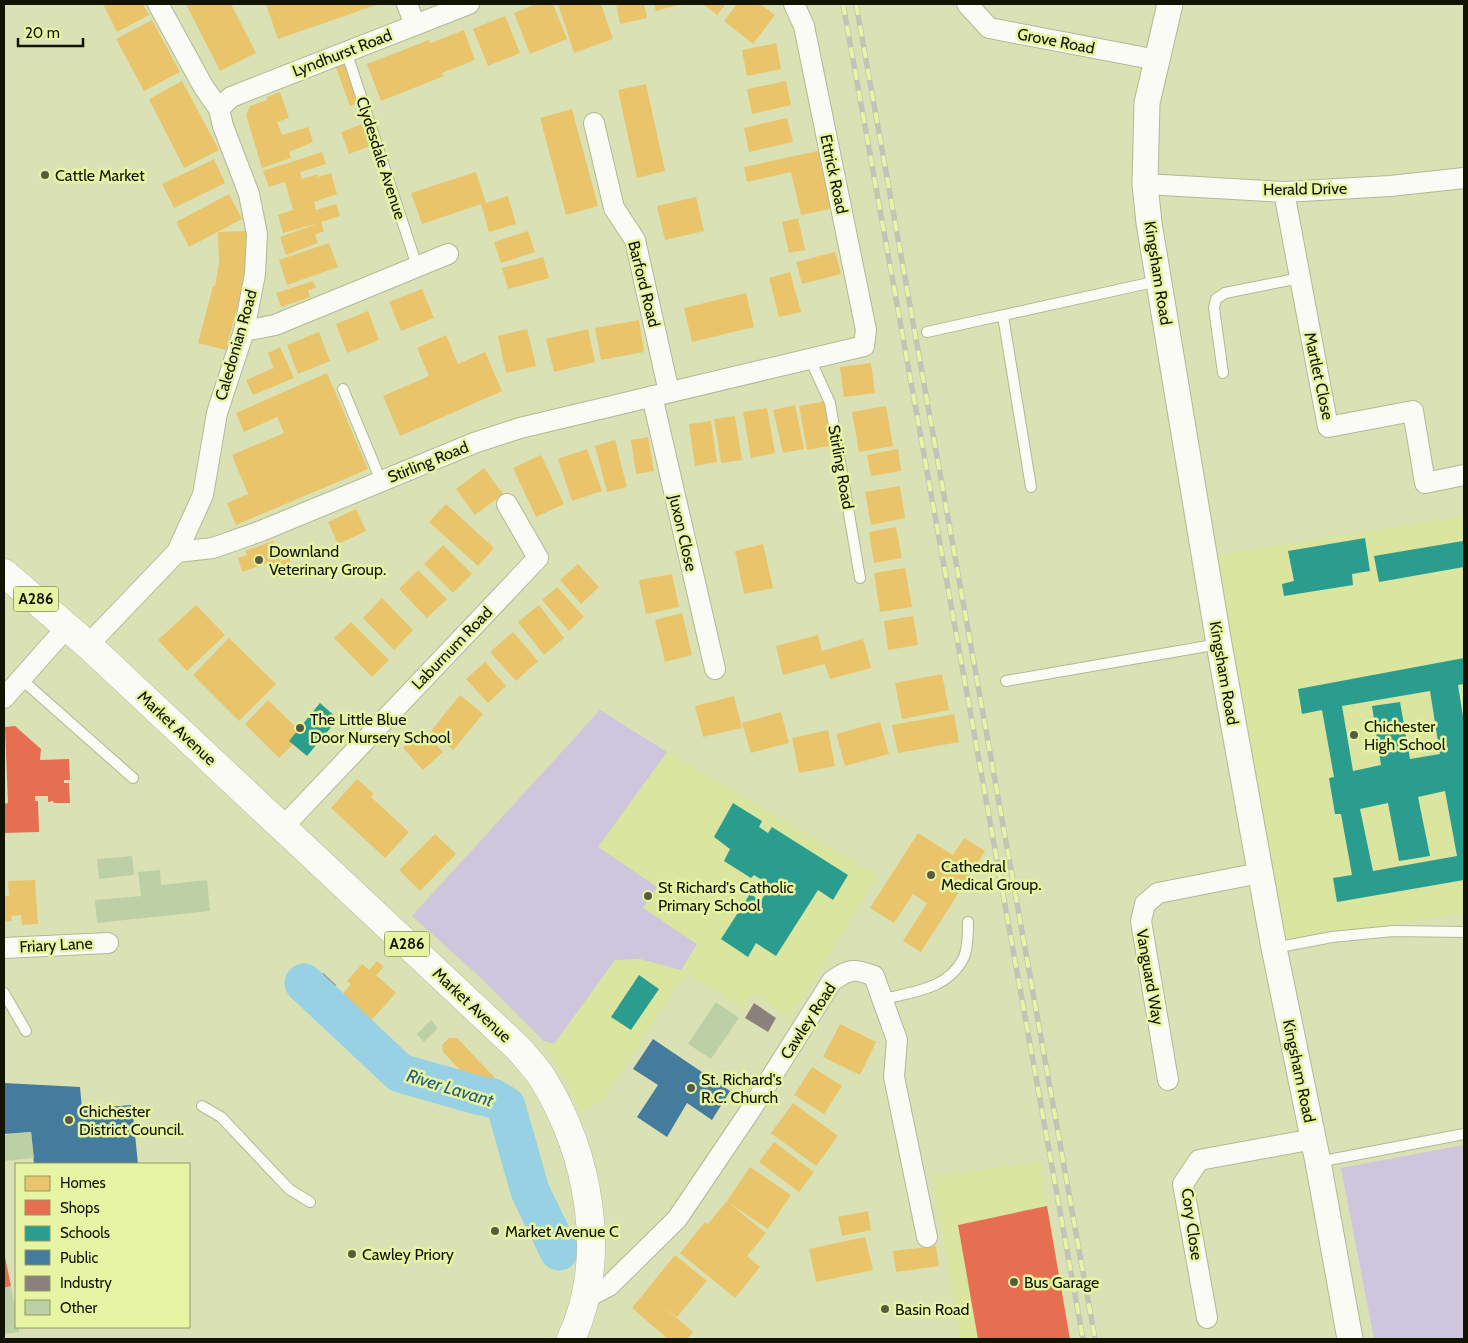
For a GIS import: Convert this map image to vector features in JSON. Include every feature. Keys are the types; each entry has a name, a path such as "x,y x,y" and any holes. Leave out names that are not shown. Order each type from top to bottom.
{"main road":[{"name":"A286","path":"4,573 67,627"},
{"name":"Market Avenue","path":"67,627 519,1049 542,1078 569,1129 586,1185 591,1240 589,1268 577,1326 570,1339"}],"street":[{"name":"Caledonian Road","path":"158,4 203,86 219,109 223,126 249,194 257,234 255,274 244,330 217,413 203,495 177,552"},
{"path":"407,4 415,24"},
{"name":"Lyndhurst Road","path":"219,109 231,97 470,4"},
{"name":"Ettrick Road","path":"794,4 804,26 812,64 866,330 864,346"},
{"name":"Grove Road","path":"967,4 989,28 1157,60"},
{"name":"Kingsham Road","path":"1170,4 1148,103 1145,184 1149,223 1219,644 1260,873 1316,1150 1350,1339"},
{"name":"Barford Road","path":"594,123 614,208 635,240 661,394"},
{"name":"Herald Drive","path":"1145,184 1284,192 1390,186 1464,178"},
{"name":"Martlet Close","path":"1284,192 1328,427 1413,411 1426,483 1464,475"},
{"path":"244,330 275,325 448,254"},
{"name":"Stirling Road","path":"177,552 213,548 261,531 474,444 520,428 864,346"},
{"name":"Juxon Close","path":"661,394 715,669"},
{"name":"Laburnum Road","path":"283,827 538,558 507,504"},
{"path":"88,645 177,552"},
{"path":"10,689 67,627"},
{"name":"Vanguard Way","path":"1168,1080 1141,921 1145,904 1158,893 1260,873"},
{"name":"Friary Lane","path":"4,948 108,943"},
{"name":"Cawley Road","path":"584,1299 609,1286 677,1219 750,1111 832,981 843,973 858,970 874,976 897,1040 894,1077 927,1237"},
{"name":"Cory Close","path":"1207,1318 1183,1184 1199,1160 1316,1150"}],"lane":[{"name":"Clydesdale Avenue","path":"346,51 417,266"},
{"path":"1223,373 1214,308 1216,299 1225,292 1300,278"},
{"path":"927,332 1158,282"},
{"path":"1003,316 1031,487"},
{"name":"Stirling Road","path":"810,359 830,403 860,578"},
{"path":"343,389 381,481"},
{"path":"1006,681 1219,644"},
{"path":"10,689 134,778"},
{"path":"883,999 929,988 948,977 964,956 968,922"},
{"path":"1274,948 1332,937 1393,931 1464,932"},
{"path":"4,993 26,1031"},
{"path":"202,1106 221,1118 289,1189 310,1202"},
{"path":"1316,1150 1464,1134"}],"shaded area":[{"name":"Chichester High School","path":"1464,516 1464,914 1278,942 1213,556"},
{"name":"St Richard's Catholic Primary School","path":"600,710 667,752 877,875 826,961 789,1018 752,993 742,1009 686,972 603,1100 582,1112 544,1041 481,978 412,916"},
{"path":"600,710 667,752 598,847 657,887 643,908 697,944 681,970 640,959 615,960 554,1044 544,1041 481,978 412,916"},
{"path":"1464,1145 1464,1339 1374,1339 1341,1168"},
{"name":"Bus Garage","path":"1040,1162 1070,1339 960,1339 933,1176"}],"building: Homes":[{"path":"103,4 143,4 149,15 117,32"},
{"path":"186,4 231,4 256,53 220,71"},
{"path":"266,4 379,4 278,39"},
{"path":"536,4 553,4 567,39 530,54 514,13"},
{"path":"558,4 601,4 613,39 574,53"},
{"path":"616,4 644,4 647,18 620,24"},
{"path":"654,4 681,4 656,11"},
{"path":"703,4 726,4 717,15"},
{"path":"737,4 760,4 775,15 753,44 724,21"},
{"path":"505,16 520,53 488,66 473,29"},
{"path":"152,20 180,72 144,91 116,39"},
{"path":"464,30 475,60 442,73 444,76 381,101 367,64 429,40 431,43"},
{"path":"776,43 781,69 747,76 742,50"},
{"path":"346,60 361,102 350,106 335,65"},
{"path":"182,81 219,150 184,168 149,99"},
{"path":"786,81 791,105 752,114 747,89"},
{"path":"646,84 665,171 637,178 618,90"},
{"path":"280,92 289,118 277,122 282,135 308,127 313,142 289,152 291,158 262,168 246,115 250,106 267,100 267,97"},
{"path":"572,109 598,206 566,215 540,118"},
{"path":"787,118 793,142 749,152 744,128"},
{"path":"365,123 373,145 349,154 341,132"},
{"path":"822,150 834,208 801,215 791,172 747,182 744,167"},
{"path":"322,152 326,164 300,172 302,179 318,174 317,177 331,173 337,194 314,202 316,210 336,204 340,216 321,222 324,231 315,235 318,243 286,255 280,237 319,223 283,233 278,215 293,210 285,182 269,187 263,171"},
{"path":"214,159 225,183 174,208 162,184"},
{"path":"476,172 486,203 508,196 516,224 489,232 481,204 422,224 411,193"},
{"path":"229,194 242,219 189,247 176,222"},
{"path":"696,197 704,231 665,240 657,206"},
{"path":"798,218 805,250 789,253 782,222"},
{"path":"246,231 247,263 226,350 198,343 213,286 215,286 219,263 218,232"},
{"path":"528,231 535,252 501,263 494,242"},
{"path":"329,243 338,267 287,285 279,260"},
{"path":"835,252 841,274 802,284 796,262"},
{"path":"543,257 549,278 508,289 502,268"},
{"path":"790,272 801,312 779,317 769,278"},
{"path":"313,281 316,288 308,290 310,297 281,307 276,293"},
{"path":"422,289 434,318 401,331 389,302"},
{"path":"746,293 754,327 692,342 684,308"},
{"path":"368,311 379,340 347,353 336,324"},
{"path":"639,320 644,352 601,360 595,328"},
{"path":"527,329 536,366 506,373 498,336"},
{"path":"588,329 595,362 554,372 546,339"},
{"path":"319,332 330,361 298,374 287,345"},
{"path":"446,335 458,364 485,352 502,391 400,436 383,396 429,376 417,348"},
{"path":"280,347 294,378 253,395 246,380 274,368 268,353"},
{"path":"871,363 875,393 844,397 840,367"},
{"path":"327,373 368,469 236,525 227,503 248,494 232,455 284,433 277,417 244,432 236,413"},
{"path":"826,401 834,445 807,450 799,406"},
{"path":"795,405 804,449 783,453 773,410"},
{"path":"886,406 893,446 859,452 852,412"},
{"path":"767,408 775,453 751,458 743,412"},
{"path":"735,416 742,460 721,463 714,419"},
{"path":"711,421 717,462 695,466 689,424"},
{"path":"648,437 654,471 636,474 631,440"},
{"path":"615,440 627,487 607,492 595,446"},
{"path":"587,449 602,491 572,501 558,459"},
{"path":"898,449 901,471 871,476 867,455"},
{"path":"541,455 564,504 536,517 513,468"},
{"path":"484,468 503,494 475,515 456,489"},
{"path":"900,486 905,518 871,525 865,492"},
{"path":"446,504 494,548 478,566 429,522"},
{"path":"356,509 366,531 338,544 328,522"},
{"path":"896,527 902,558 874,563 869,532"},
{"name":"Downland Veterinary Group.","path":"273,541 280,561 289,558 294,571 275,578 270,562 242,572 238,558 247,555 245,551"},
{"path":"763,544 773,588 744,594 735,551"},
{"path":"443,545 472,574 453,593 424,564"},
{"path":"578,564 599,587 581,604 560,580"},
{"path":"905,568 912,607 880,612 874,573"},
{"path":"418,570 447,599 427,618 399,589"},
{"path":"672,574 679,607 646,614 639,580"},
{"path":"557,587 584,617 569,631 542,600"},
{"path":"382,598 413,630 394,650 363,618"},
{"path":"196,605 225,635 187,671 158,640"},
{"path":"539,605 564,638 544,655 518,622"},
{"path":"682,613 692,655 665,662 655,620"},
{"path":"913,616 918,645 888,650 884,621"},
{"path":"351,622 389,660 372,677 334,638"},
{"path":"513,632 538,661 516,681 490,652"},
{"path":"818,635 822,651 863,639 871,668 830,679 825,664 783,675 776,646"},
{"path":"229,638 276,684 239,721 193,675"},
{"path":"485,662 506,686 488,703 466,679"},
{"path":"942,674 949,710 902,719 895,683"},
{"path":"460,695 483,714 453,750 431,731"},
{"path":"734,696 742,728 703,737 695,706"},
{"path":"268,700 303,734 279,758 245,724"},
{"path":"781,712 789,743 751,753 742,723"},
{"path":"954,714 959,742 898,753 892,725"},
{"path":"880,722 889,754 845,766 836,734"},
{"path":"423,730 443,752 423,770 403,748"},
{"path":"828,730 835,766 799,773 792,738"},
{"path":"357,779 374,794 371,797 409,832 385,858 331,808"},
{"name":"Cathedral Medical Group.","path":"918,833 953,855 964,838 985,851 921,952 903,941 927,903 913,894 894,923 870,908"},
{"path":"435,834 456,854 420,891 399,870"},
{"path":"35,880 38,924 22,925 21,915 11,916 12,921 4,922 4,896 9,896 8,881"},
{"path":"377,961 384,967 376,975 396,993 366,1026 359,1019 353,1025 339,1012 348,1002 341,996 351,984 347,981 362,964 369,970"},
{"path":"840,1024 876,1042 860,1075 823,1057"},
{"path":"449,1038 457,1038 495,1078 483,1089 477,1082 469,1090 458,1079 463,1073 443,1052 442,1045"},
{"path":"812,1067 842,1086 824,1114 794,1095"},
{"path":"793,1103 838,1136 816,1166 771,1133"},
{"path":"774,1142 814,1172 799,1192 759,1162"},
{"path":"750,1167 791,1195 768,1229 729,1203 766,1233 747,1256 760,1267 735,1298 680,1253 705,1222 708,1224 727,1201"},
{"path":"868,1211 871,1230 842,1236 838,1217"},
{"path":"865,1237 873,1270 816,1282 809,1249"},
{"path":"936,1246 939,1266 896,1272 893,1251"},
{"path":"675,1255 707,1281 677,1317 664,1307 693,1332 687,1339 668,1339 632,1308"}],"building: Shops":[{"path":"15,726 41,749 40,760 69,759 70,780 64,780 64,783 69,783 70,803 48,802 48,796 35,796 35,801 38,801 39,832 4,833 4,804 8,803 5,727"},
{"name":"Bus Garage","path":"1047,1206 1070,1339 978,1339 958,1225"},
{"path":"4,1257 11,1286 4,1288"}],"building: Schools":[{"path":"1365,538 1370,571 1352,574 1353,585 1284,596 1282,584 1294,581 1288,551"},
{"path":"1463,541 1464,567 1379,582 1374,556"},
{"path":"1464,658 1464,684 1458,685 1464,723 1464,880 1337,902 1333,878 1352,875 1341,814 1335,814 1329,778 1334,777 1322,710 1302,714 1298,689","holes":["1430,691 1440,754 1410,759 1400,702 1372,706 1381,765 1353,771 1342,706","1445,791 1457,856 1373,871 1360,809 1388,803 1399,861 1430,856 1418,797"]},
{"path":"320,703 338,719 307,756 289,741"},
{"path":"733,803 762,821 759,827 768,833 772,827 848,875 833,900 818,890 776,956 756,943 748,957 721,939 750,894 761,901 770,885 754,875 751,878 724,861 730,849 714,837"},
{"path":"639,975 659,989 631,1030 611,1017"}],"building: Public":[{"name":"St. Richard's R.C. Church","path":"653,1039 730,1091 712,1120 687,1103 667,1137 637,1117 658,1085 633,1069"},
{"name":"Chichester District Council.","path":"4,1083 80,1087 82,1109 132,1105 138,1163 34,1163 31,1132 4,1134"}],"building: Industry":[{"path":"323,973 336,985 324,998 311,986"},
{"path":"754,1003 776,1018 768,1032 745,1018"}],"building: Other":[{"path":"132,856 134,875 99,879 97,859"},
{"path":"160,870 161,885 207,880 210,911 97,923 95,900 141,896 138,872"},
{"path":"716,1002 739,1018 711,1059 688,1044"},
{"path":"431,1020 438,1028 424,1042 417,1034"},
{"path":"31,1132 34,1158 4,1161 4,1135"},
{"path":"11,1286 15,1308 15,1328 19,1328 19,1332 4,1334 4,1288"}],"waterway":[{"name":"River Lavant","path":"304,983 400,1073 493,1098 506,1106 530,1191 559,1251"}],"railway":[{"path":"843,4 1083,1339"},
{"path":"856,4 1095,1339"}],"place":[{"name":"Cattle Market","path":"45,175"},
{"name":"Downland Veterinary Group.","path":"259,560"},
{"name":"The Little Blue Door Nursery School","path":"300,728"},
{"name":"Chichester High School","path":"1354,735"},
{"name":"Cathedral Medical Group.","path":"931,875"},
{"name":"St Richard's Catholic Primary School","path":"648,896"},
{"name":"St. Richard's R.C. Church","path":"691,1088"},
{"name":"Chichester District Council.","path":"69,1120"},
{"name":"Market Avenue C","path":"495,1231"},
{"name":"Cawley Priory","path":"352,1254"},
{"name":"Bus Garage","path":"1014,1282"},
{"name":"Basin Road","path":"885,1309"}]}
